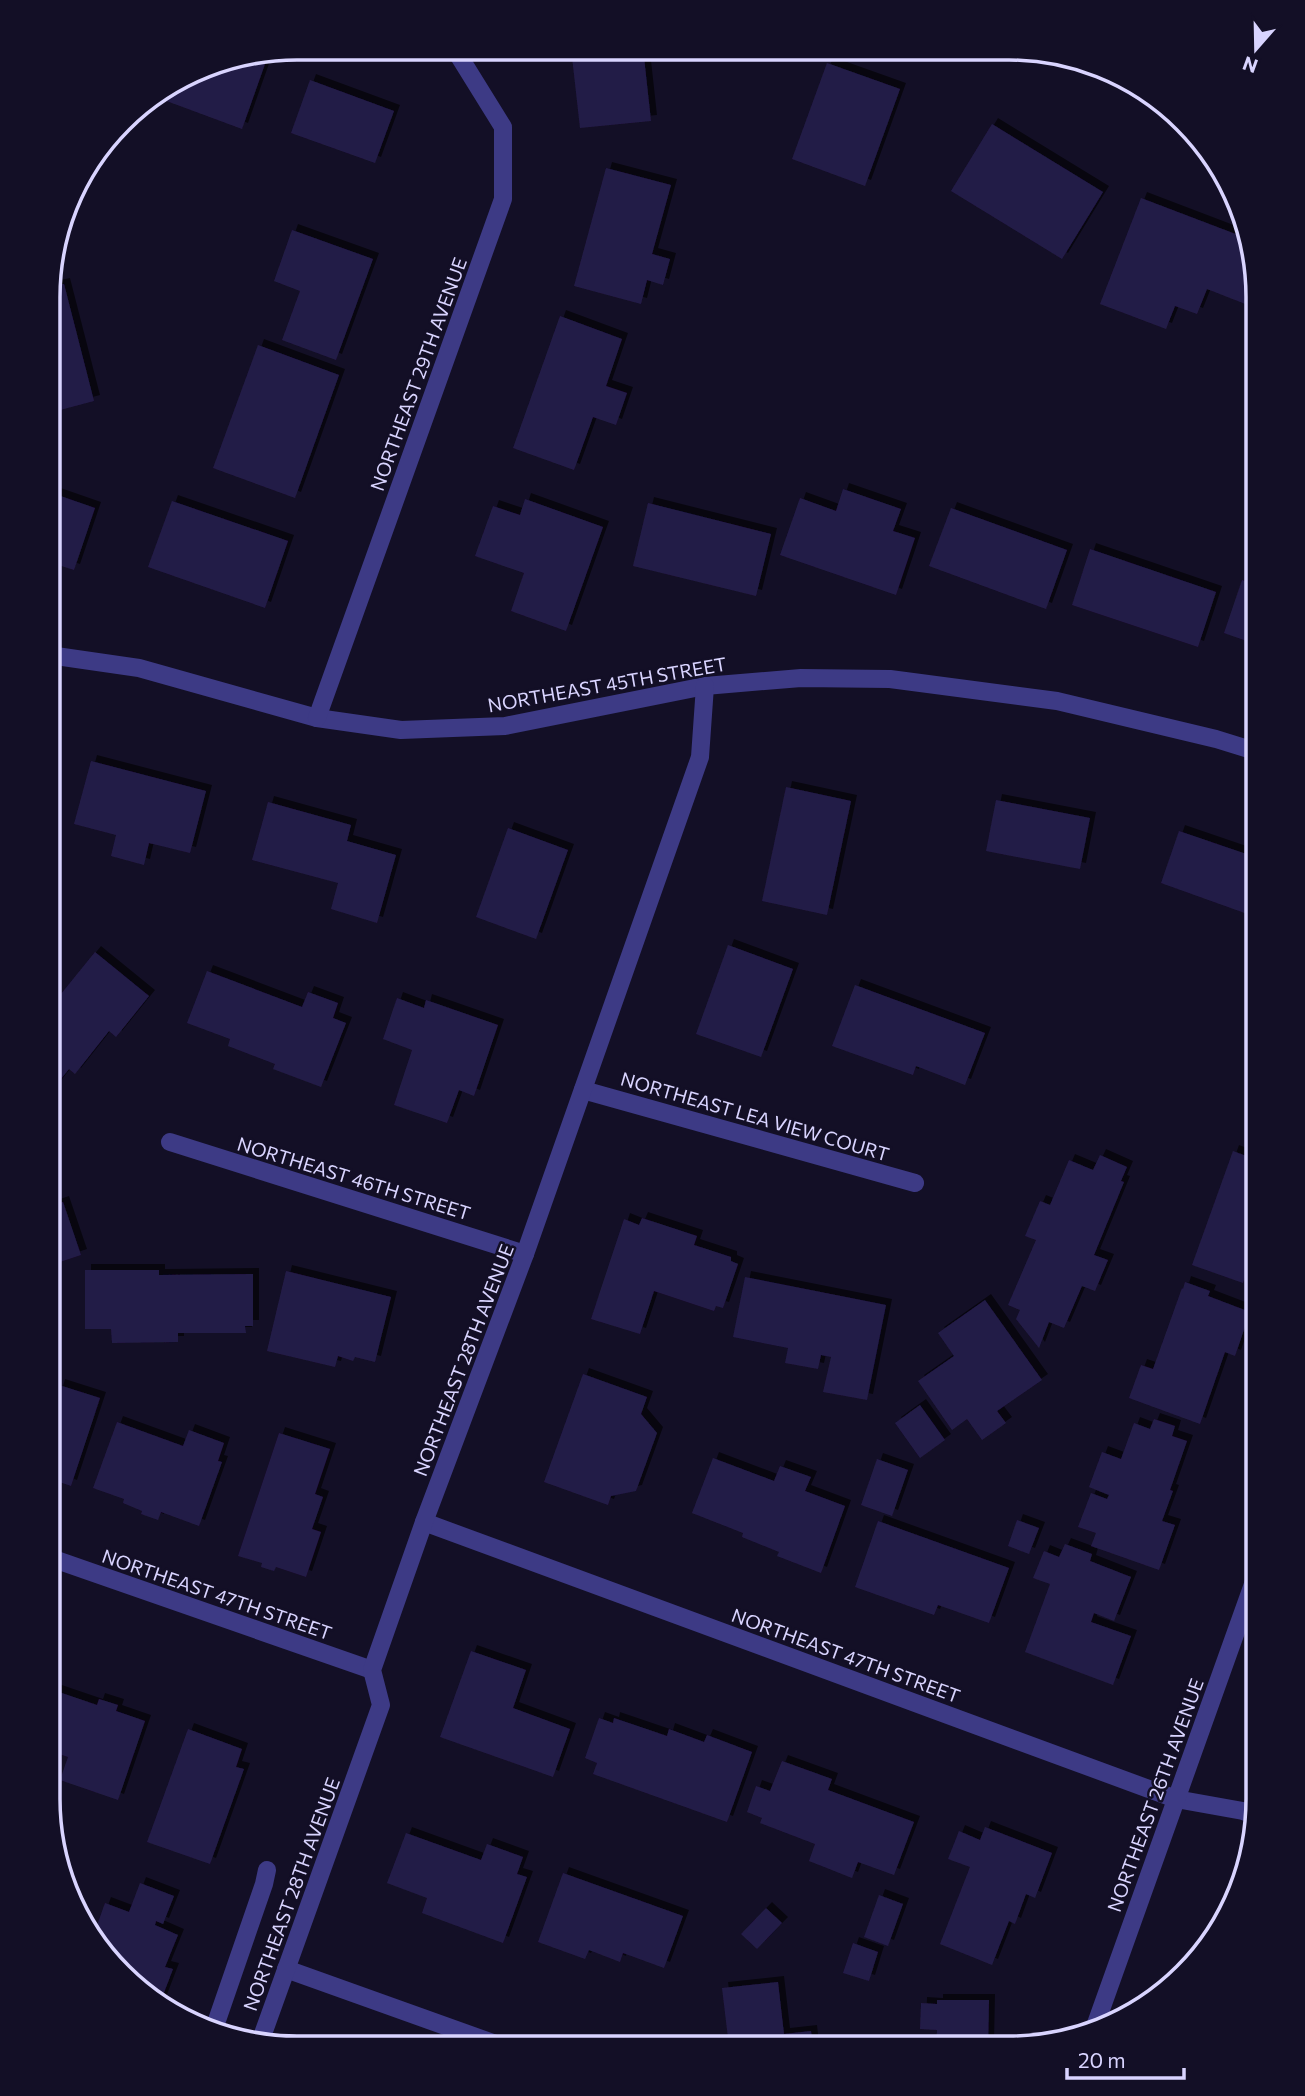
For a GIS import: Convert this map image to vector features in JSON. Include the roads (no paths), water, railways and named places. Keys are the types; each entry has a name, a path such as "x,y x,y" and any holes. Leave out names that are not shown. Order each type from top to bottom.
{"street":[{"name":"NORTHEAST 29TH AVENUE","path":"317,718 503,199 503,127 461,60"},
{"name":"NORTHEAST 45TH STREET","path":"60,657 139,668 317,718 401,730 505,726 705,686 802,678 890,679 1057,701 1246,748"},
{"name":"NORTHEAST 28TH AVENUE","path":"263,2033 381,1705 372,1671 424,1522 525,1254 700,757 705,686"},
{"name":"NORTHEAST LEA VIEW COURT","path":"583,1090 915,1182"},
{"name":"NORTHEAST 46TH STREET","path":"170,1142 525,1254"},
{"name":"NORTHEAST 47TH STREET","path":"424,1522 1176,1799 1245,1812"},
{"name":"NORTHEAST 47TH STREET","path":"60,1561 372,1671"},
{"name":"NORTHEAST 26TH AVENUE","path":"1098,2018 1245,1606"},
{"path":"217,2022 267,1870"},
{"path":"286,1969 473,2036"}]}
